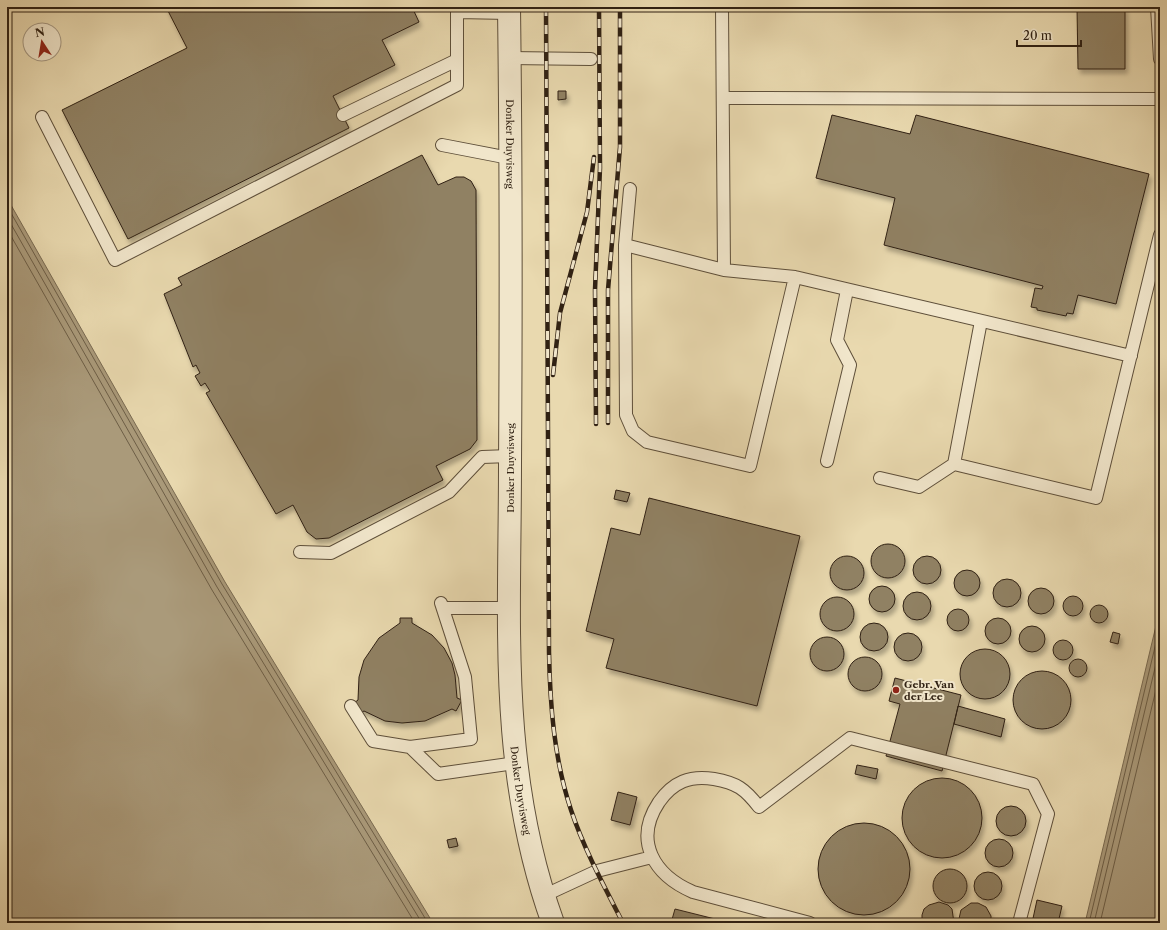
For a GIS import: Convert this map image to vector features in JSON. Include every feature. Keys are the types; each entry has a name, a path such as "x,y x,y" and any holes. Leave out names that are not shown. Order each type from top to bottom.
{"street":[{"name":"Donker Duyvisweg","path":"509,10 510,704 515,763 523,815 543,896 553,923"}],"lane":[{"path":"722,7 724,270"},
{"path":"1157,7 1160,59"},
{"path":"42,117 115,260 457,85 457,10 509,10"},
{"path":"509,58 591,59"},
{"path":"343,115 457,60"},
{"path":"723,98 1160,99"},
{"path":"442,145 510,158"},
{"path":"630,189 625,245 625,406 628,424 639,437 651,443 750,466 795,277"},
{"path":"880,478 919,486 954,464 1096,498 1160,235"},
{"path":"625,245 724,270 795,277 1131,356"},
{"path":"827,461 850,365 837,340 847,290"},
{"path":"954,464 982,321"},
{"path":"300,552 330,553 449,492 482,456 510,456"},
{"path":"350,706 373,741 410,747 471,739 466,677 442,606 509,608"},
{"path":"810,923 704,895 682,887 661,871 652,857 647,841 649,824 654,810 674,785 697,778 721,780 740,786 748,792 759,807 850,738 1033,784 1048,814 1019,923"},
{"path":"410,747 438,774 515,763"},
{"path":"543,896 597,871 652,857"}],"water":[{"path":"7,198 225,582 433,923 7,923"},
{"path":"1160,609 1160,923 1085,923"}],"building":[{"path":"166,7 412,7 419,22 382,40 395,65 333,96 349,128 128,239 62,110 187,48"},
{"path":"1077,7 1125,7 1125,69 1078,69"},
{"path":"558,91 566,91 566,99 558,100"},
{"path":"832,115 910,134 916,115 1149,174 1116,304 1078,295 1073,314 1067,313 1066,316 1037,310 1037,308 1031,307 1035,288 1042,289 1043,286 884,245 895,198 816,178"},
{"path":"422,155 438,185 456,177 464,177 471,181 476,190 477,440 470,449 436,466 443,480 329,538 316,539 307,532 293,505 276,514 206,393 210,391 205,383 201,386 195,376 200,373 196,365 193,367 164,294 182,285 178,278"},
{"path":"616,490 630,493 627,502 614,499"},
{"path":"649,498 800,536 757,706 606,668 614,639 586,631 611,528 640,535"},
{"path":"888,544 900,549 905,561 900,573 888,578 876,573 871,561 876,549"},
{"path":"847,556 859,561 864,573 859,585 847,590 835,585 830,573 835,561"},
{"path":"927,556 937,560 941,570 937,580 927,584 917,580 913,570 917,560"},
{"path":"967,570 976,574 980,583 976,592 967,596 958,592 954,583 958,574"},
{"path":"1007,579 1013,580 1017,583 1020,587 1020,599 1017,603 1013,606 1007,607 1001,606 997,603 994,599 993,593 994,587 997,583 1001,580"},
{"path":"882,586 891,590 895,599 891,608 882,612 873,608 869,599 873,590"},
{"path":"1041,588 1050,592 1054,601 1050,610 1041,614 1032,610 1028,601 1032,592"},
{"path":"917,592 923,593 927,596 930,600 930,612 927,616 923,619 917,620 911,619 907,616 904,612 903,606 904,600 907,596 911,593"},
{"path":"1069,596 1077,596 1083,602 1083,610 1077,616 1069,616 1063,610 1063,602"},
{"path":"834,597 840,597 849,602 853,608 853,620 849,626 840,631 834,631 825,626 820,617 820,611 825,602"},
{"path":"1099,605 1105,608 1108,614 1105,620 1099,623 1093,620 1090,614 1093,608"},
{"path":"958,609 966,612 969,620 966,628 958,631 950,628 947,620 950,612"},
{"path":"400,618 412,618 412,623 432,635 444,648 452,663 455,675 457,698 462,700 456,711 452,709 425,721 402,723 385,721 364,711 360,713 354,703 358,700 359,677 364,660 379,638 400,623"},
{"path":"998,618 1007,622 1011,631 1007,640 998,644 989,640 985,631 989,622"},
{"path":"874,623 884,627 888,637 884,647 874,651 864,647 860,637 864,627"},
{"path":"1032,626 1041,630 1045,639 1041,648 1032,652 1023,648 1019,639 1023,630"},
{"path":"1113,632 1120,634 1118,644 1110,642"},
{"path":"908,633 918,637 922,647 918,657 908,661 898,657 894,647 898,637"},
{"path":"827,637 839,642 844,654 839,666 827,671 815,666 810,654 815,642"},
{"path":"1059,640 1067,640 1073,646 1073,654 1067,660 1059,660 1053,654 1053,646"},
{"path":"980,649 990,649 1003,656 1010,669 1010,679 1003,692 990,699 980,699 971,695 964,688 960,679 960,669 964,660 971,653"},
{"path":"865,657 877,662 882,674 877,686 865,691 853,686 848,674 853,662"},
{"path":"1078,659 1084,662 1087,668 1084,674 1078,677 1072,674 1069,668 1072,662"},
{"path":"1036,671 1048,671 1063,679 1071,694 1071,706 1063,721 1048,729 1036,729 1021,721 1013,706 1013,694 1021,679"},
{"path":"895,678 961,695 942,771 886,756 900,704 889,701"},
{"path":"958,706 1005,719 1001,737 954,724"},
{"path":"857,765 878,769 876,779 855,774"},
{"path":"942,778 957,781 970,790 979,803 982,818 979,833 970,846 957,855 942,858 927,855 914,846 905,833 902,818 905,803 914,790 927,781"},
{"path":"618,792 637,797 630,825 611,820"},
{"path":"1011,806 1021,811 1026,821 1021,831 1011,836 1001,831 996,821 1001,811"},
{"path":"864,823 881,827 896,837 906,852 910,869 906,886 896,901 881,911 864,915 847,911 832,901 822,886 818,869 822,852 832,837 847,827"},
{"path":"456,838 458,846 449,848 447,840"},
{"path":"999,839 1005,840 1009,843 1012,847 1012,859 1009,863 1005,866 999,867 993,866 989,863 986,859 985,853 986,847 989,843 993,840"},
{"path":"950,869 962,874 967,886 962,898 950,903 938,898 933,886 938,874"},
{"path":"988,872 994,873 998,876 1001,880 1001,892 998,896 994,899 988,900 982,899 978,896 975,892 974,886 975,880 978,876 982,873"},
{"path":"1037,900 1062,906 1058,923 1032,923"},
{"path":"939,902 948,905 952,909 954,923 922,923 924,909 929,905"},
{"path":"971,903 978,903 986,907 991,916 991,923 958,923 961,910"},
{"path":"675,909 731,923 671,923"}],"railway":[{"path":"546,7 550,692 557,752 565,791 571,810 588,853 623,923"},
{"path":"596,424 595,290 600,168 599,7"},
{"path":"608,423 608,290 620,147 620,7"},
{"path":"553,375 560,313 587,212 594,157"}],"place":[{"name":"Gebr. Van der Lee","path":"896,690"}]}
